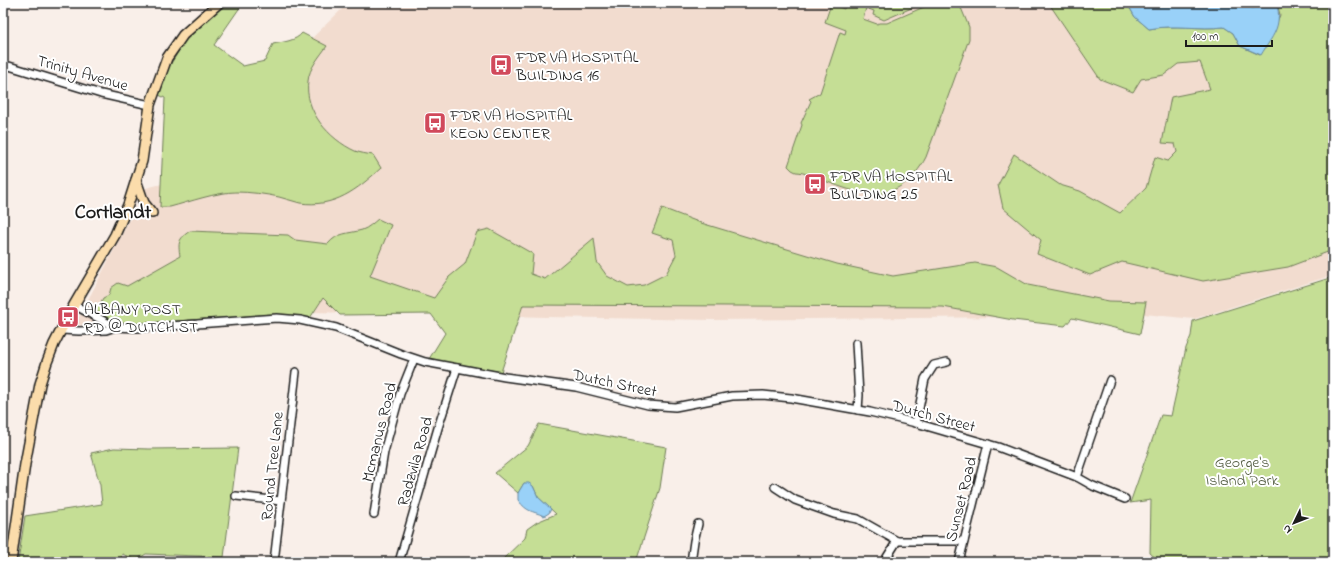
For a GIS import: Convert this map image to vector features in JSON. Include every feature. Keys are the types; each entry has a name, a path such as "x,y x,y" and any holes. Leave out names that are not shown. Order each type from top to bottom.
{"main road":[{"path":"11,562 22,481 40,384 47,362 74,305 115,235 142,161 150,105 163,68 172,50 183,35 219,3"},
{"path":"136,180 144,203 152,213"}],"street":[{"name":"Trinity Avenue","path":"9,66 101,94 150,105"},
{"path":"74,305 115,327"},
{"name":"Dutch Street","path":"115,327 137,328 277,318 300,320 336,328 414,359 457,368 576,387 635,402 659,406 681,406 732,396 763,395 791,398 858,410 916,423 988,444 1077,477 1098,488 1125,499"},
{"path":"62,330 106,330 115,327"},
{"path":"856,343 859,395 858,410"},
{"name":"Mcmanus Road","path":"374,514 388,439 400,394 414,359"},
{"path":"916,423 925,379 934,365 947,362"},
{"name":"Radzvila Road","path":"400,562 438,428 457,368"},
{"name":"Round Tree Lane","path":"274,562 296,372"},
{"path":"1077,477 1110,380"},
{"name":"Sunset Road","path":"959,562 988,444"},
{"path":"775,487 795,500 834,514 858,519 897,541 964,541"},
{"path":"236,496 281,501"},
{"path":"691,562 698,524"},
{"path":"884,562 897,541"}],"shaded area":[{"path":"346,3 1333,3 1290,124 1333,253 1333,275 1194,319 1144,314 1124,319 1014,317 713,320 301,312 86,327 76,323 146,188 205,173 278,71 343,8"}],"green space":[{"path":"224,3 243,3 214,45 243,66 265,61 273,44 296,38 302,33 327,46 310,71 308,81 310,103 314,113 320,123 336,139 355,151 373,155 381,168 354,190 344,196 324,203 300,203 268,195 228,192 170,207 160,207 165,98 159,95 165,73 185,41"},
{"path":"846,3 923,3 884,20 873,15 874,11 866,8 863,19 877,24 887,23 933,3 959,3 969,27 969,39 926,157 915,173 901,186 884,193 874,194 854,191 806,174 796,172 788,166 802,125 801,123 811,101 809,99 820,93 840,32 845,34 846,30 825,22 831,4 844,9"},
{"path":"1051,3 1127,3 1135,17 1149,29 1168,27 1224,27 1233,33 1240,46 1260,55 1268,43 1280,15 1277,3 1333,3 1333,250 1288,267 1203,281 1122,262 1090,275 1037,254 1041,240 1003,208 998,185 1014,154 1060,185 1080,191 1120,213 1146,188 1155,157 1168,161 1177,152 1175,144 1162,143 1171,97 1210,89 1200,62 1178,64 1164,75 1141,79 1133,92 1100,79 1050,5"},
{"path":"1244,3 1264,3 1260,7 1252,8"},
{"path":"662,208 701,223 837,264 893,276 975,263 997,267 1028,285 1109,301 1146,302 1140,334 1072,318 1065,326 1013,320 943,307 523,305 501,372 429,359 445,333 431,314 340,315 323,298 310,318 277,314 133,324 107,318 102,316 94,309 96,305 100,304 103,298 109,295 111,288 118,283 127,286 180,256 179,248 181,239 190,231 288,235 295,240 328,244 339,235 364,229 378,219 391,225 370,276 434,298 449,277 465,264 477,232 489,229 533,254 531,274 545,279 594,238 597,262 607,276 628,287 644,285 666,274 676,255 673,240 652,233"},
{"name":"George's Island Park","path":"1333,277 1333,562 1160,562 1150,553 1151,500 1130,503 1161,415 1171,416 1186,348 1191,336 1193,321"},
{"path":"539,424 666,447 660,488 636,562 502,562 502,560 525,538 527,529 537,522 556,514 538,497 533,486 524,483 518,493 495,473 528,446"},
{"path":"114,448 238,448 224,557 146,554 136,560 122,554 120,562 18,562 25,516 102,504 100,485 91,453"}],"water":[{"path":"1127,3 1244,3 1252,8 1260,7 1264,3 1277,3 1278,19 1273,36 1261,55 1240,46 1233,33 1224,27 1168,27 1149,29 1135,17"},
{"path":"524,483 529,483 533,486 538,497 551,509 549,513 544,516 530,511 521,504 518,500 518,493"}],"place":[{"name":"FDR VA HOSPITAL BUILDING 16","path":"501,65"},
{"name":"FDR VA HOSPITAL KEON CENTER","path":"435,123"},
{"name":"FDR VA HOSPITAL BUILDING 25","path":"815,184"},
{"name":"ALBANY POST RD @ DUTCH ST","path":"68,317"}],"district":[{"name":"Cortlandt","path":"113,211"}]}
